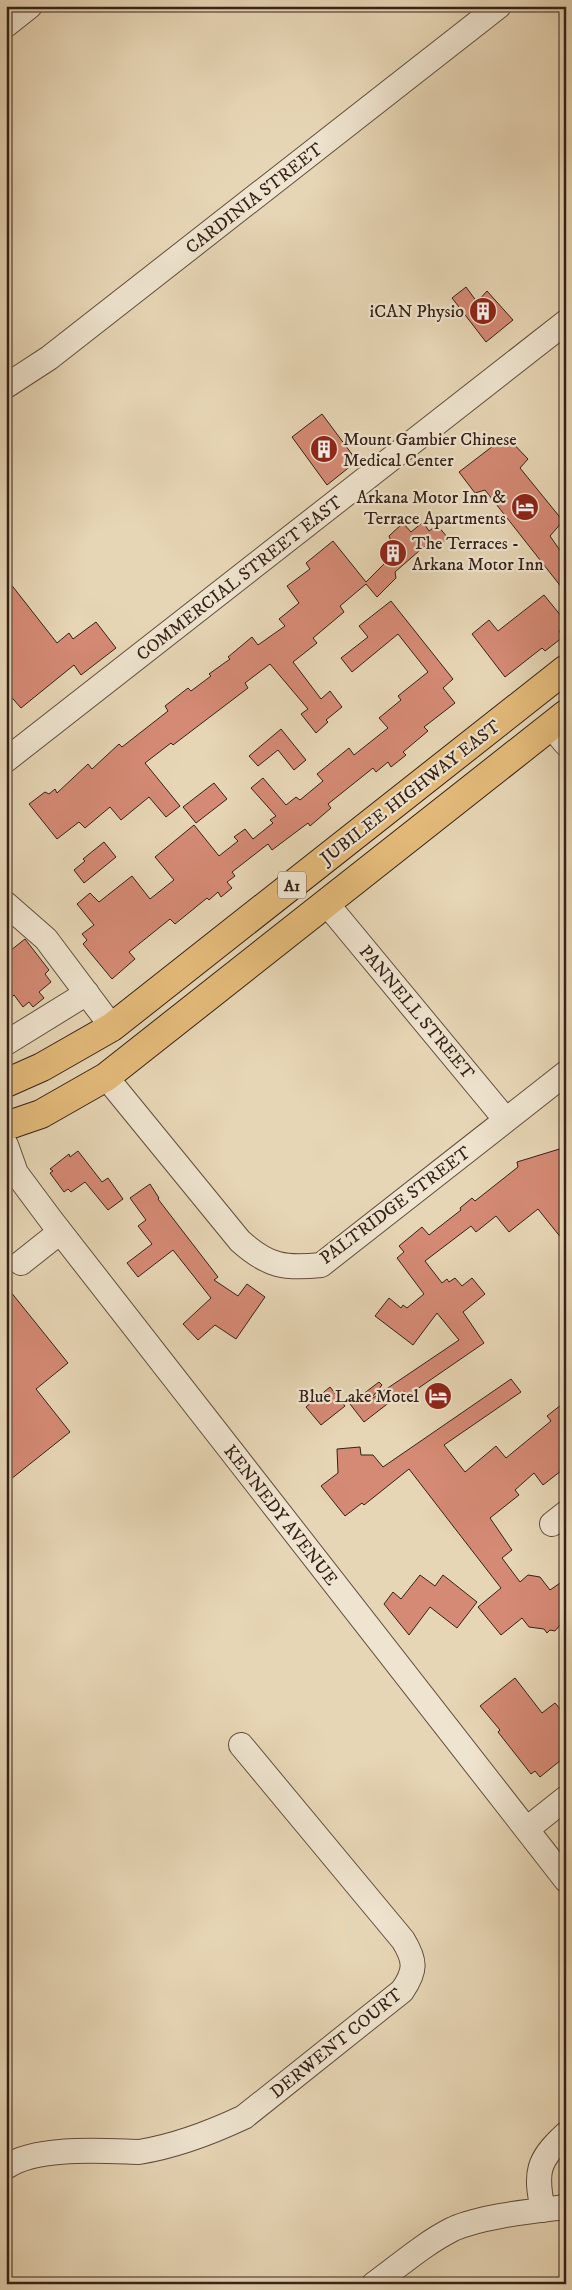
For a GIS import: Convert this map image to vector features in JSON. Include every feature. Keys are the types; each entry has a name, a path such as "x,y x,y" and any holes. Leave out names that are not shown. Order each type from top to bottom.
{"highway":[{"name":"JUBILEE HIGHWAY EAST","path":"6,1083 42,1068 112,1027 566,669"},
{"name":"JUBILEE HIGHWAY EAST","path":"6,1126 41,1114 106,1077 433,820 561,728"},
{"path":"411,792 433,820"}],"street":[{"path":"6,25 30,6"},
{"name":"CARDINIA STREET","path":"6,386 49,358 499,6"},
{"name":"COMMERCIAL STREET EAST","path":"6,760 566,322"},
{"path":"6,904 46,939 112,1027"},
{"name":"PANNELL STREET","path":"327,904 506,1120"},
{"path":"6,1043 87,993"},
{"name":"PALTRIDGE STREET","path":"106,1077 240,1241 257,1257 278,1266 301,1267 321,1264 566,1073"},
{"name":"KENNEDY AVENUE","path":"6,1145 16,1173 60,1232 566,1880"},
{"path":"21,1263 60,1232"},
{"name":"DERWENT COURT","path":"6,2166 31,2155 49,2153 139,2152 154,2150 223,2127 244,2117 402,1991 409,1982 414,1968 412,1954 404,1940 240,1745"},
{"path":"527,1829 566,1798"},
{"path":"374,2284 424,2246 453,2229 469,2223 554,2209 537,2181 548,2150 566,2134"}],"building":[{"name":"iCAN Physio","path":"466,287 477,302 487,291 513,320 486,342 452,298"},
{"name":"Mount Gambier Chinese Medical Center","path":"322,414 357,461 327,485 292,437"},
{"name":"Arkana Motor Inn & Terrace Apartments","path":"506,436 528,459 520,468 563,521 550,536 566,559 566,593 485,490 475,493 459,472"},
{"path":"423,522 429,531 437,525 448,538 438,546 432,541 419,551 395,572 396,578 377,597 366,584 340,606 344,612 313,638 317,643 293,662 321,699 330,691 342,707 326,720 328,722 316,733 301,714 308,709 270,664 245,683 248,688 173,745 171,743 145,763 180,806 166,817 149,797 121,820 110,807 85,828 79,822 57,839 29,804 45,792 49,794 55,789 57,793 88,764 92,769 119,744 122,747 168,711 165,706 188,688 191,691 211,676 209,674 230,659 228,657 252,637 258,645 285,626 279,619 299,603 287,586 310,569 306,563 333,541 366,582 385,563 380,554 393,546 389,536 403,523 411,532"},
{"path":"6,578 57,643 69,633 73,639 96,622 116,648 81,675 74,665 21,708 6,691"},
{"path":"544,595 566,622 566,626 559,631 563,637 545,651 542,648 505,677 472,634 489,620 498,631"},
{"path":"391,601 453,679 443,688 455,703 424,727 428,731 403,752 406,755 391,767 388,762 376,772 373,768 328,804 331,808 310,826 308,823 272,850 268,844 232,872 235,876 227,882 232,888 221,897 218,892 209,900 207,898 175,924 170,919 129,952 135,959 112,979 83,944 87,940 82,934 94,925 77,904 90,893 99,902 132,876 150,899 174,880 155,857 194,825 219,856 238,841 234,837 245,829 253,839 273,823 270,820 276,816 251,788 263,778 286,805 296,797 300,800 323,781 317,774 349,748 354,755 388,728 379,718 401,700 398,696 428,672 398,634 352,672 341,658 368,637 359,626"},
{"path":"281,729 306,760 294,770 278,750 258,766 249,756"},
{"path":"214,783 227,799 196,823 183,807"},
{"path":"104,842 116,857 84,883 74,870 85,861 83,859"},
{"path":"25,939 49,970 45,974 51,982 39,992 44,998 33,1007 29,1002 23,1007 14,995 6,1002 6,954"},
{"path":"566,1147 566,1175 561,1177 566,1192 566,1244 538,1209 509,1232 496,1216 476,1232 471,1226 425,1261 442,1283 447,1279 449,1282 455,1278 462,1286 472,1278 485,1294 463,1312 484,1343 407,1396 404,1391 364,1422 350,1404 379,1382 382,1385 370,1400 459,1340 437,1313 413,1345 375,1316 389,1298 401,1308 403,1305 407,1308 424,1294 397,1258 404,1252 399,1246 422,1227 429,1235 461,1210 460,1208 472,1198 475,1201 518,1167 517,1162"},
{"path":"78,1151 102,1182 108,1178 123,1199 108,1210 85,1182 71,1192 68,1189 64,1192 50,1173 53,1171 50,1169 69,1154 70,1157"},
{"path":"150,1184 158,1199 218,1277 214,1280 238,1296 247,1284 265,1297 236,1339 215,1325 198,1340 183,1324 211,1298 173,1250 138,1277 127,1263 152,1244 138,1226 146,1220 130,1198"},
{"path":"6,1286 68,1363 36,1389 70,1432 6,1483"},
{"path":"511,1379 521,1392 444,1445 465,1472 496,1446 506,1458 551,1421 547,1416 566,1401 566,1467 543,1485 534,1473 515,1490 519,1495 490,1518 512,1550 502,1558 520,1582 528,1575 540,1577 550,1590 566,1579 566,1618 555,1631 550,1630 547,1633 544,1629 529,1627 522,1618 501,1635 478,1607 501,1588 409,1469 364,1505 362,1503 345,1516 321,1486 338,1473 337,1449 360,1447 361,1455 373,1455 383,1467"},
{"path":"330,1387 345,1406 321,1425 306,1407"},
{"path":"420,1575 435,1586 443,1575 477,1602 457,1628 430,1607 409,1635 384,1604 393,1592 401,1599"},
{"path":"515,1678 542,1713 555,1703 566,1716 566,1756 540,1777 535,1771 531,1774 498,1732 500,1730 480,1706"}],"place":[{"name":"iCAN Physio","path":"483,311"},
{"name":"Mount Gambier Chinese Medical Center","path":"324,449"},
{"name":"Arkana Motor Inn & Terrace Apartments","path":"525,507"},
{"name":"The Terraces - Arkana Motor Inn","path":"393,553"},
{"name":"Blue Lake Motel","path":"438,1396"}]}
